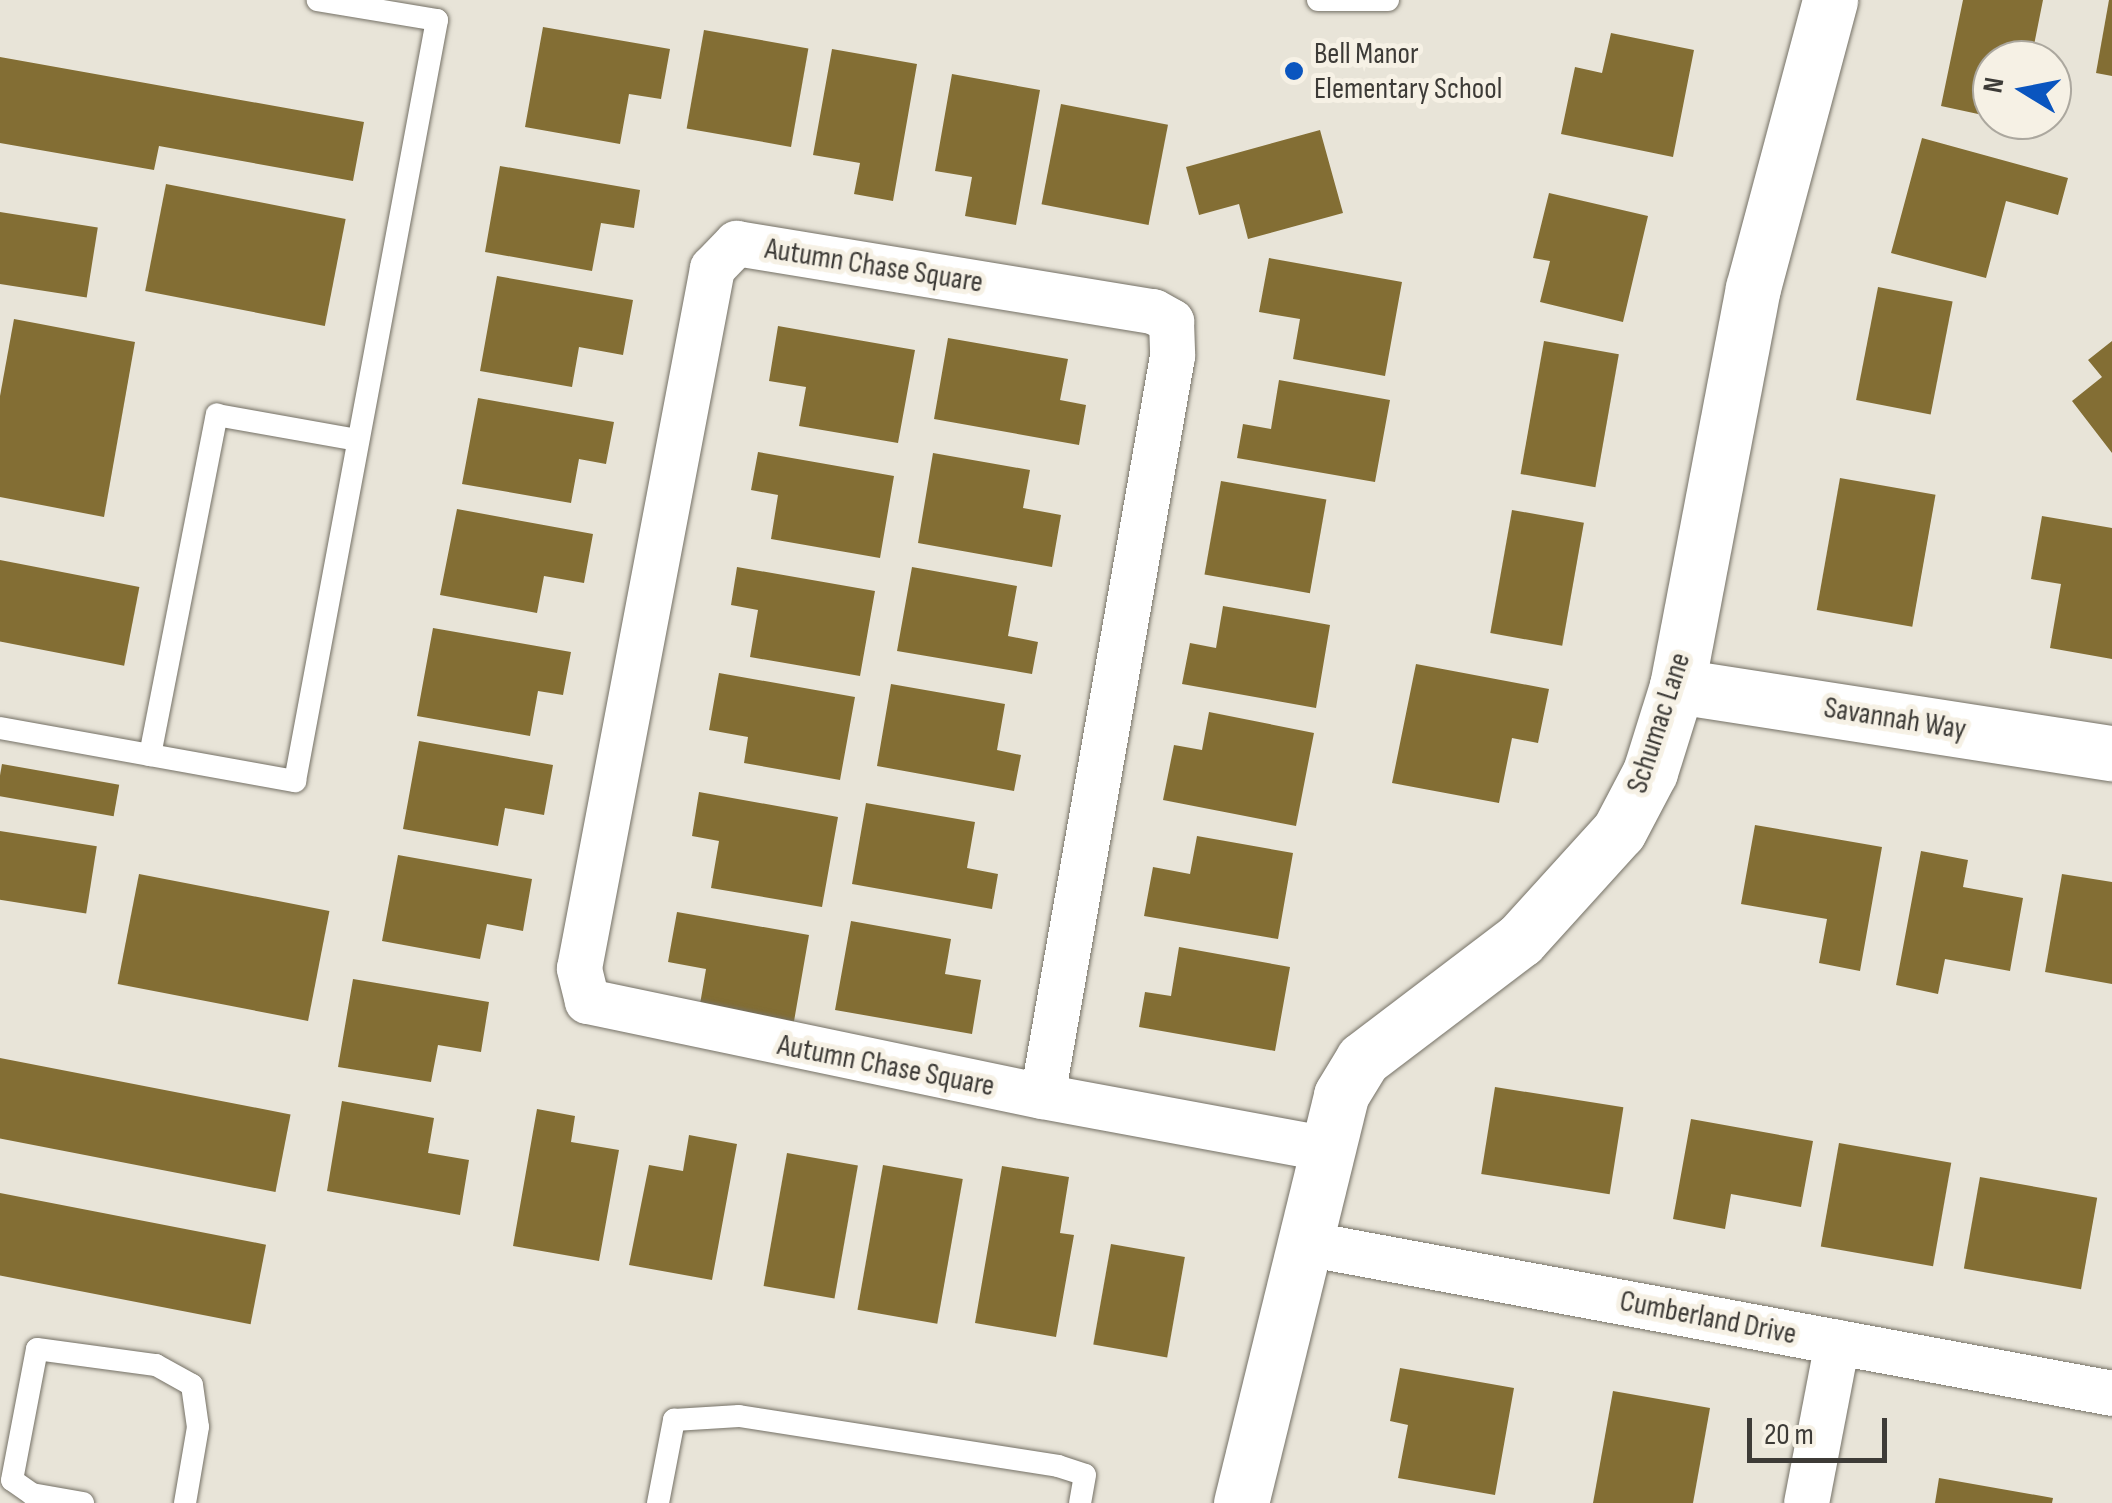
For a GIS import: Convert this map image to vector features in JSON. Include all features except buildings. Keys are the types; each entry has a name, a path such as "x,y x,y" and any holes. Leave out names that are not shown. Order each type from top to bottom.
{"street":[{"name":"Schumac Lane","path":"1241,1503 1340,1095 1363,1059 1520,940 1619,831 1677,686 1753,288 1830,0"},
{"name":"Autumn Chase Square","path":"1042,1096 1172,356 1171,321 736,243 712,268 579,968 587,1001 1042,1096 1327,1149"},
{"name":"Savannah Way","path":"1677,686 2112,753"},
{"name":"Cumberland Drive","path":"1305,1243 2112,1393"},
{"path":"1806,1503 1837,1342"}],"lane":[{"path":"0,728 295,781 437,20 318,0"},
{"path":"1318,0 1388,0"},
{"path":"150,755 217,415 358,440"},
{"path":"83,1503 32,1494 12,1480 37,1349 174,1372 192,1386 198,1427 185,1503"},
{"path":"658,1503 674,1420 739,1416 1058,1466 1085,1476 1080,1503"}],"place":[{"name":"Bell Manor Elementary School","path":"1294,71"}]}
